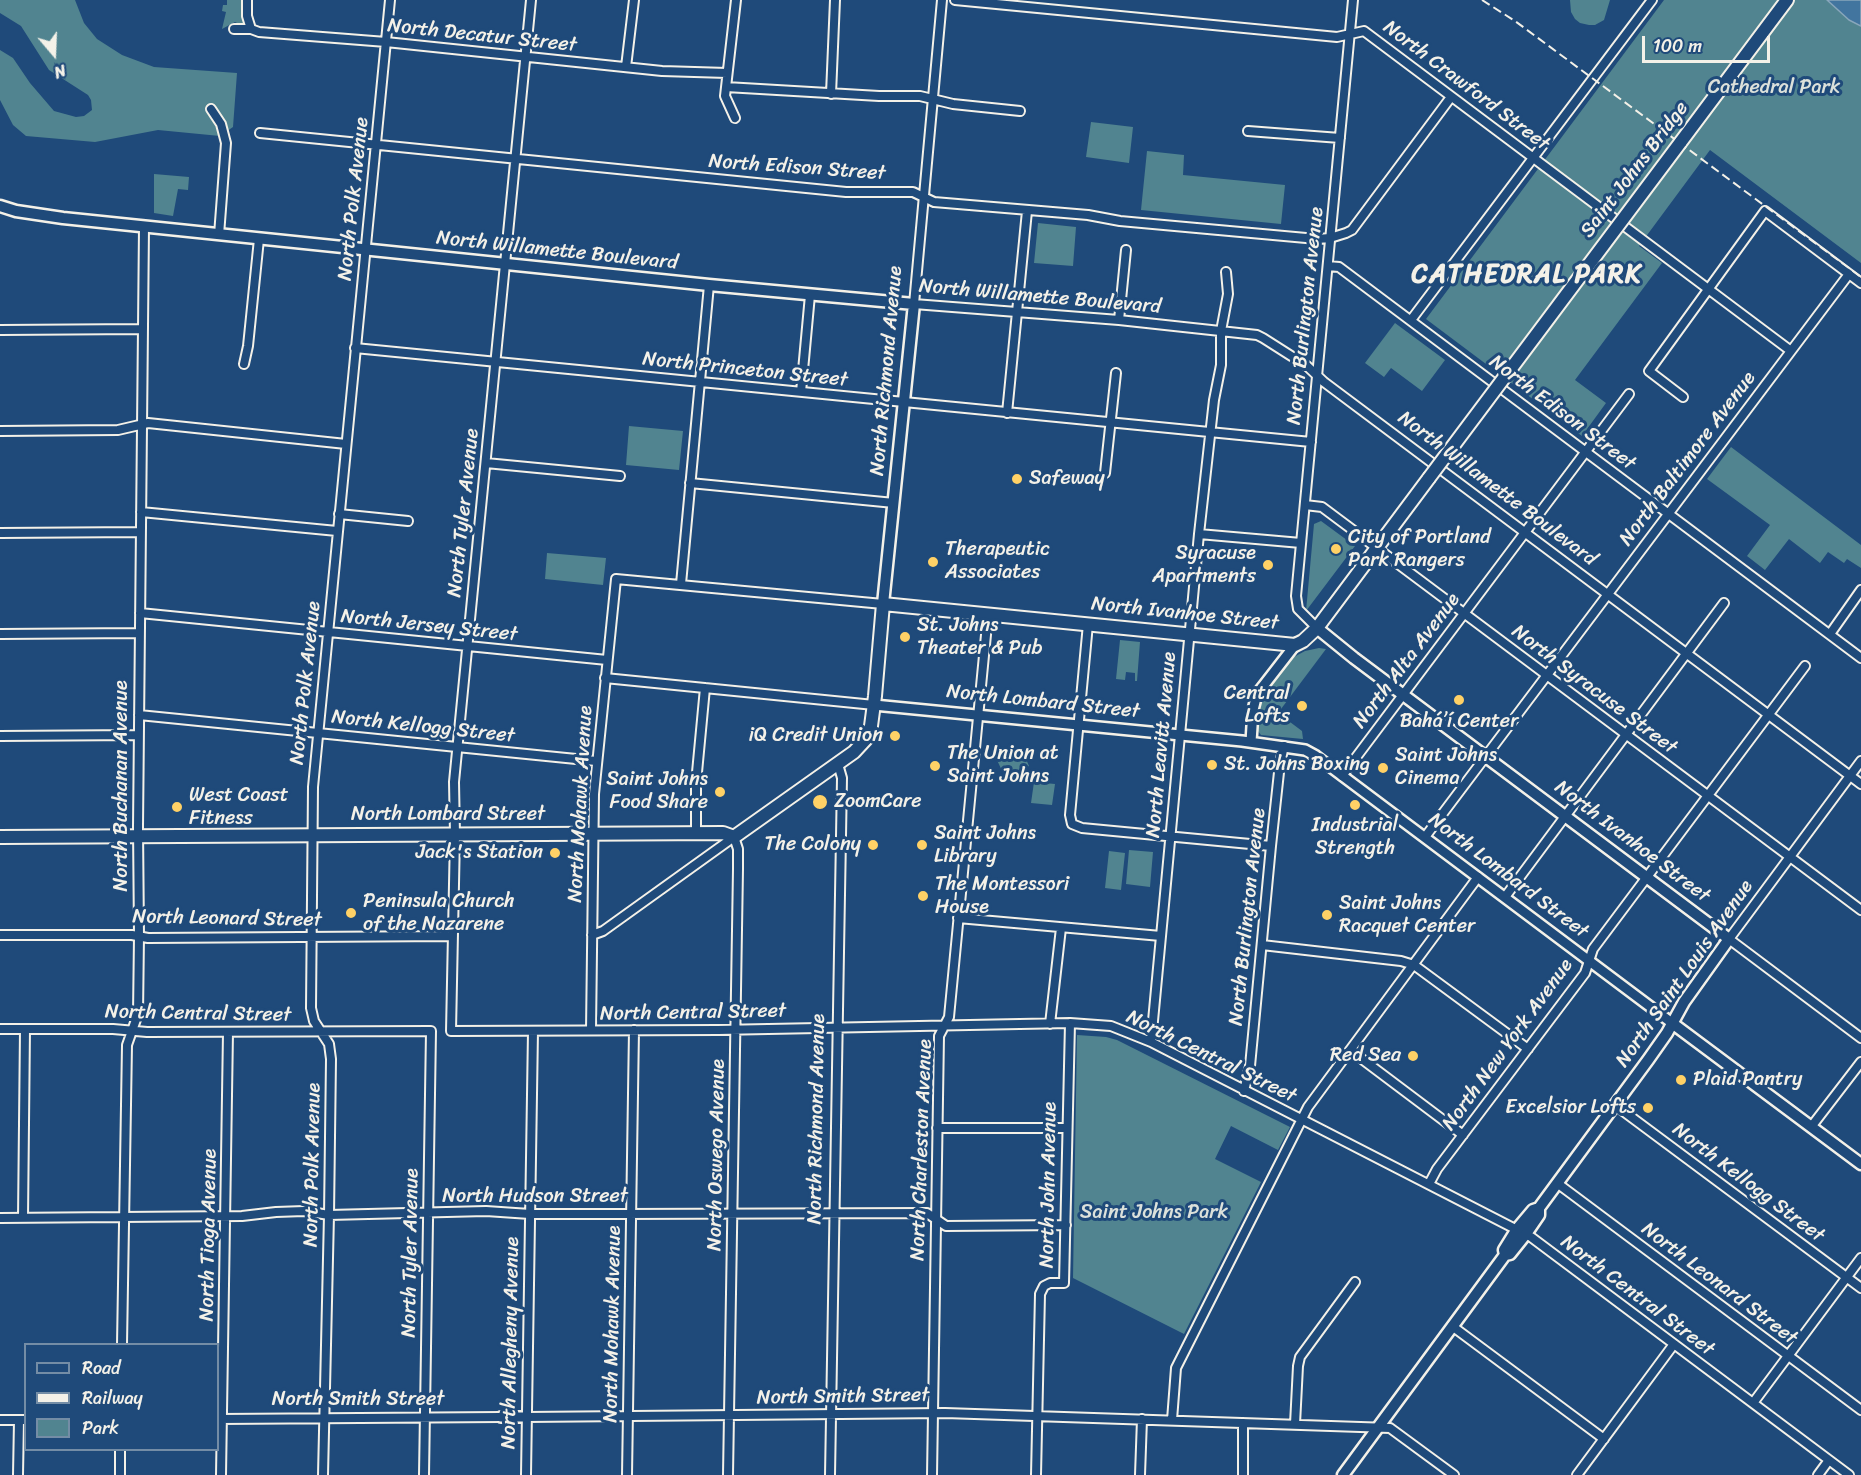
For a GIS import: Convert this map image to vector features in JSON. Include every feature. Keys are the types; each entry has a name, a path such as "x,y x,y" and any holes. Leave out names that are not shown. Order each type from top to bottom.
{"main road":[{"name":"Saint Johns Bridge","path":"1317,628 1787,0"},
{"name":"North Willamette Boulevard","path":"0,206 53,217 144,227 914,304"},
{"name":"North Richmond Avenue","path":"838,764 864,743 869,734 874,705 914,304"},
{"name":"North Ivanhoe Street","path":"883,604 1295,645 1317,628 1729,939"},
{"path":"734,837 838,764"},
{"name":"North Lombard Street","path":"0,837 723,833 734,837"},
{"name":"North Saint Louis Avenue","path":"1344,1475 1505,1255 1510,1254 1522,1232 1539,1215 1539,1208 1667,1033 1684,1002 1729,939"},
{"name":"North Lombard Street","path":"1672,1023 1861,1164"}],"street":[{"path":"247,0 247,16 251,29"},
{"name":"North Polk Avenue","path":"323,1475 331,1059 328,1044 314,1021 311,1008 313,787 390,0"},
{"name":"North Tyler Avenue","path":"451,1031 454,782 531,0"},
{"path":"626,68 634,0"},
{"path":"735,118 725,96 736,0"},
{"path":"831,94 835,0"},
{"name":"North Richmond Avenue","path":"914,304 942,0"},
{"name":"North Crawford Street","path":"955,0 1337,37 1364,31 1791,351"},
{"name":"North Burlington Avenue","path":"1317,628 1302,615 1296,603 1353,0"},
{"path":"1411,320 1652,0"},
{"name":"North Decatur Street","path":"234,29 386,42 626,68 727,73"},
{"path":"726,87 831,94 920,96 953,104 1020,111"},
{"path":"1330,238 1352,230 1451,97"},
{"path":"211,109 221,124 226,143 219,235"},
{"path":"1248,131 1340,138"},
{"name":"North Edison Street","path":"260,133 846,192 913,192 934,202 1088,214 1120,221 1317,239 1330,238"},
{"path":"1007,413 1027,211"},
{"path":"1683,397 1649,371 1765,211 1861,283"},
{"name":"North Buchanan Avenue","path":"122,1343 127,1045 138,1014 138,735 144,227"},
{"path":"243,364 248,346 259,239"},
{"path":"1119,320 1126,250"},
{"name":"North Edison Street","path":"1328,266 1339,267 1861,658"},
{"name":"North Leavitt Avenue","path":"1151,1042 1199,534 1214,400 1221,365 1221,331 1228,294 1226,272"},
{"name":"North Baltimore Avenue","path":"1425,837 1849,274"},
{"path":"681,584 709,285"},
{"path":"801,392 810,295"},
{"name":"North Willamette Boulevard","path":"914,304 1119,320 1261,336 1307,366 1317,377 1861,784"},
{"path":"0,330 142,329"},
{"name":"North Princeton Street","path":"355,348 1311,442"},
{"path":"1105,473 1116,373"},
{"name":"North Alta Avenue","path":"1342,776 1629,394"},
{"path":"0,431 118,430 148,423 345,444"},
{"path":"486,463 620,476"},
{"path":"690,483 894,503"},
{"name":"North Syracuse Street","path":"1305,505 1322,507 1861,910"},
{"path":"141,512 337,531"},
{"path":"339,514 408,521"},
{"path":"0,532 140,532"},
{"path":"1199,534 1301,543"},
{"name":"North Ivanhoe Street","path":"616,579 883,604"},
{"name":"North Mohawk Avenue","path":"591,1030 596,761 616,579"},
{"path":"1830,634 1861,590"},
{"path":"1505,897 1724,603"},
{"name":"North Jersey Street","path":"140,614 607,660"},
{"name":"North Charleston Avenue","path":"932,1475 939,1036 949,1017 988,614"},
{"path":"1088,624 1070,815 1072,824 1082,828 1271,846"},
{"path":"0,634 139,633"},
{"path":"1251,742 1253,710 1257,694 1295,645"},
{"name":"North New York Avenue","path":"1430,1184 1437,1169 1585,973 1593,949 1805,666"},
{"path":"605,678 874,705"},
{"path":"696,834 696,783 705,688"},
{"name":"North Lombard Street","path":"874,705 1251,742 1310,752 1672,1023"},
{"name":"North Kellogg Street","path":"139,715 596,761"},
{"path":"0,736 138,735"},
{"name":"North Burlington Avenue","path":"1244,1091 1250,1066 1271,846 1280,762 1284,746"},
{"name":"North Saint Louis Avenue","path":"1729,939 1861,761"},
{"name":"North Richmond Avenue","path":"830,1475 842,778 838,764"},
{"path":"592,935 603,931 734,837"},
{"name":"North Oswego Avenue","path":"728,1475 738,849 734,837"},
{"path":"1172,1420 1176,1368 1308,1107 1478,878"},
{"path":"958,918 1161,936"},
{"path":"1050,1024 1061,928"},
{"name":"North Leonard Street","path":"0,935 139,936 148,938 453,936"},
{"name":"North Ivanhoe Street","path":"1729,939 1861,1038"},
{"path":"1262,945 1401,961 1414,965 1527,1049"},
{"name":"North Central Street","path":"451,1031 736,1030 1070,1023 1111,1026 1151,1042 1522,1232 1850,1475"},
{"name":"North John Avenue","path":"1036,1475 1040,1294 1044,1286 1050,1283 1064,1282 1070,1023"},
{"name":"North Central Street","path":"0,1029 228,1032 431,1031"},
{"path":"23,1218 25,1029"},
{"name":"North Mohawk Avenue","path":"627,1475 634,1030"},
{"name":"North Tyler Avenue","path":"424,1475 431,1031"},
{"name":"North Allegheny Avenue","path":"526,1475 533,1031"},
{"name":"North Tioga Avenue","path":"221,1475 220,1419 228,1032"},
{"path":"1350,1050 1463,1135"},
{"path":"1811,1127 1861,1062"},
{"name":"North Kellogg Street","path":"1615,1105 1861,1288"},
{"path":"937,1128 1067,1128"},
{"name":"North Leonard Street","path":"1557,1183 1861,1410"},
{"name":"North Hudson Street","path":"0,1218 225,1216 304,1211 329,1215 486,1211 530,1214 927,1213 946,1226 1066,1225"},
{"path":"1753,1403 1861,1258"},
{"path":"1295,1424 1300,1357 1355,1282"},
{"path":"1452,1326 1604,1439"},
{"path":"1578,1475 1674,1344"},
{"name":"North Smith Street","path":"220,1419 932,1414 1378,1427 1394,1430 1454,1475"},
{"path":"1140,1475 1142,1419"},
{"path":"0,1420 22,1420 18,1475"},
{"path":"1243,1423 1243,1475"},
{"path":"120,1451 120,1475"},
{"path":"1818,1475 1829,1460"}],"green space":[{"path":"0,0 75,0 84,23 97,39 122,55 154,67 237,73 233,127 220,136 158,130 95,142 26,136 13,125 0,100 0,50 13,58 30,83 54,111 76,117 84,116 92,110 91,100 88,95 49,70 21,26 0,13"},
{"path":"227,0 245,0 245,25 235,22 222,29 226,12 222,11 223,5 227,5"},
{"path":"1570,0 1610,0 1604,20 1595,25 1589,25 1575,19 1571,12"},
{"name":"Cathedral Park","path":"1664,0 1827,0 1849,20 1861,26 1861,263 1710,150 1639,246 1662,263 1575,380 1606,403 1582,436 1426,319"},
{"path":"1091,122 1133,127 1129,163 1086,157"},
{"path":"1147,151 1184,155 1183,175 1285,185 1281,224 1141,210"},
{"path":"154,174 189,177 188,190 178,189 173,216 154,213"},
{"path":"1038,223 1076,227 1073,266 1034,263"},
{"path":"1395,323 1445,360 1422,391 1391,368 1384,377 1365,363"},
{"path":"629,426 683,431 679,470 626,465"},
{"path":"1731,447 1861,545 1861,568 1847,559 1844,563 1828,552 1820,563 1789,539 1765,570 1747,556 1770,525 1707,479"},
{"path":"1321,521 1355,546 1306,611 1314,524"},
{"path":"547,553 606,558 603,585 545,579"},
{"path":"1120,640 1140,642 1137,681 1135,681 1135,673 1126,672 1125,680 1116,679"},
{"path":"1326,649 1278,713 1302,731 1303,739 1261,735 1258,731 1261,700 1292,658 1305,651"},
{"path":"1021,747 1029,766 1005,777 996,758"},
{"path":"1034,782 1055,784 1052,805 1031,803"},
{"path":"1129,850 1153,852 1150,887 1126,884"},
{"path":"1109,851 1125,853 1121,890 1105,888"},
{"name":"Saint Johns Park","path":"1077,1035 1117,1040 1290,1127 1278,1150 1231,1126 1215,1159 1261,1182 1184,1334 1073,1278"}],"water":[{"path":"1827,0 1861,0 1861,26 1849,20"}],"railway":[{"path":"1482,0 1515,21 1861,277"}],"place":[{"name":"Safeway","path":"1017,479"},
{"name":"City of Portland Park Rangers","path":"1336,549"},
{"name":"Therapeutic Associates","path":"933,562"},
{"name":"Syracuse Apartments","path":"1268,565"},
{"name":"St. Johns Theater & Pub","path":"905,637"},
{"name":"Bahá’í Center","path":"1459,700"},
{"name":"Central Lofts","path":"1302,706"},
{"name":"iQ Credit Union","path":"895,736"},
{"name":"St. Johns Boxing","path":"1212,765"},
{"name":"The Union at Saint Johns","path":"935,766"},
{"name":"Saint Johns Cinema","path":"1383,768"},
{"name":"Saint Johns Food Share","path":"720,792"},
{"name":"ZoomCare","path":"820,802"},
{"name":"Industrial Strength","path":"1355,805"},
{"name":"West Coast Fitness","path":"177,807"},
{"name":"The Colony","path":"873,845"},
{"name":"Saint Johns Library","path":"922,845"},
{"name":"Jack's Station","path":"555,853"},
{"name":"The Montessori House","path":"923,896"},
{"name":"Peninsula Church of the Nazarene","path":"351,913"},
{"name":"Saint Johns Racquet Center","path":"1327,915"},
{"name":"Red Sea","path":"1413,1056"},
{"name":"Plaid Pantry","path":"1681,1080"},
{"name":"Excelsior Lofts","path":"1648,1108"}],"district":[{"name":"CATHEDRAL PARK","path":"1527,275"}]}
